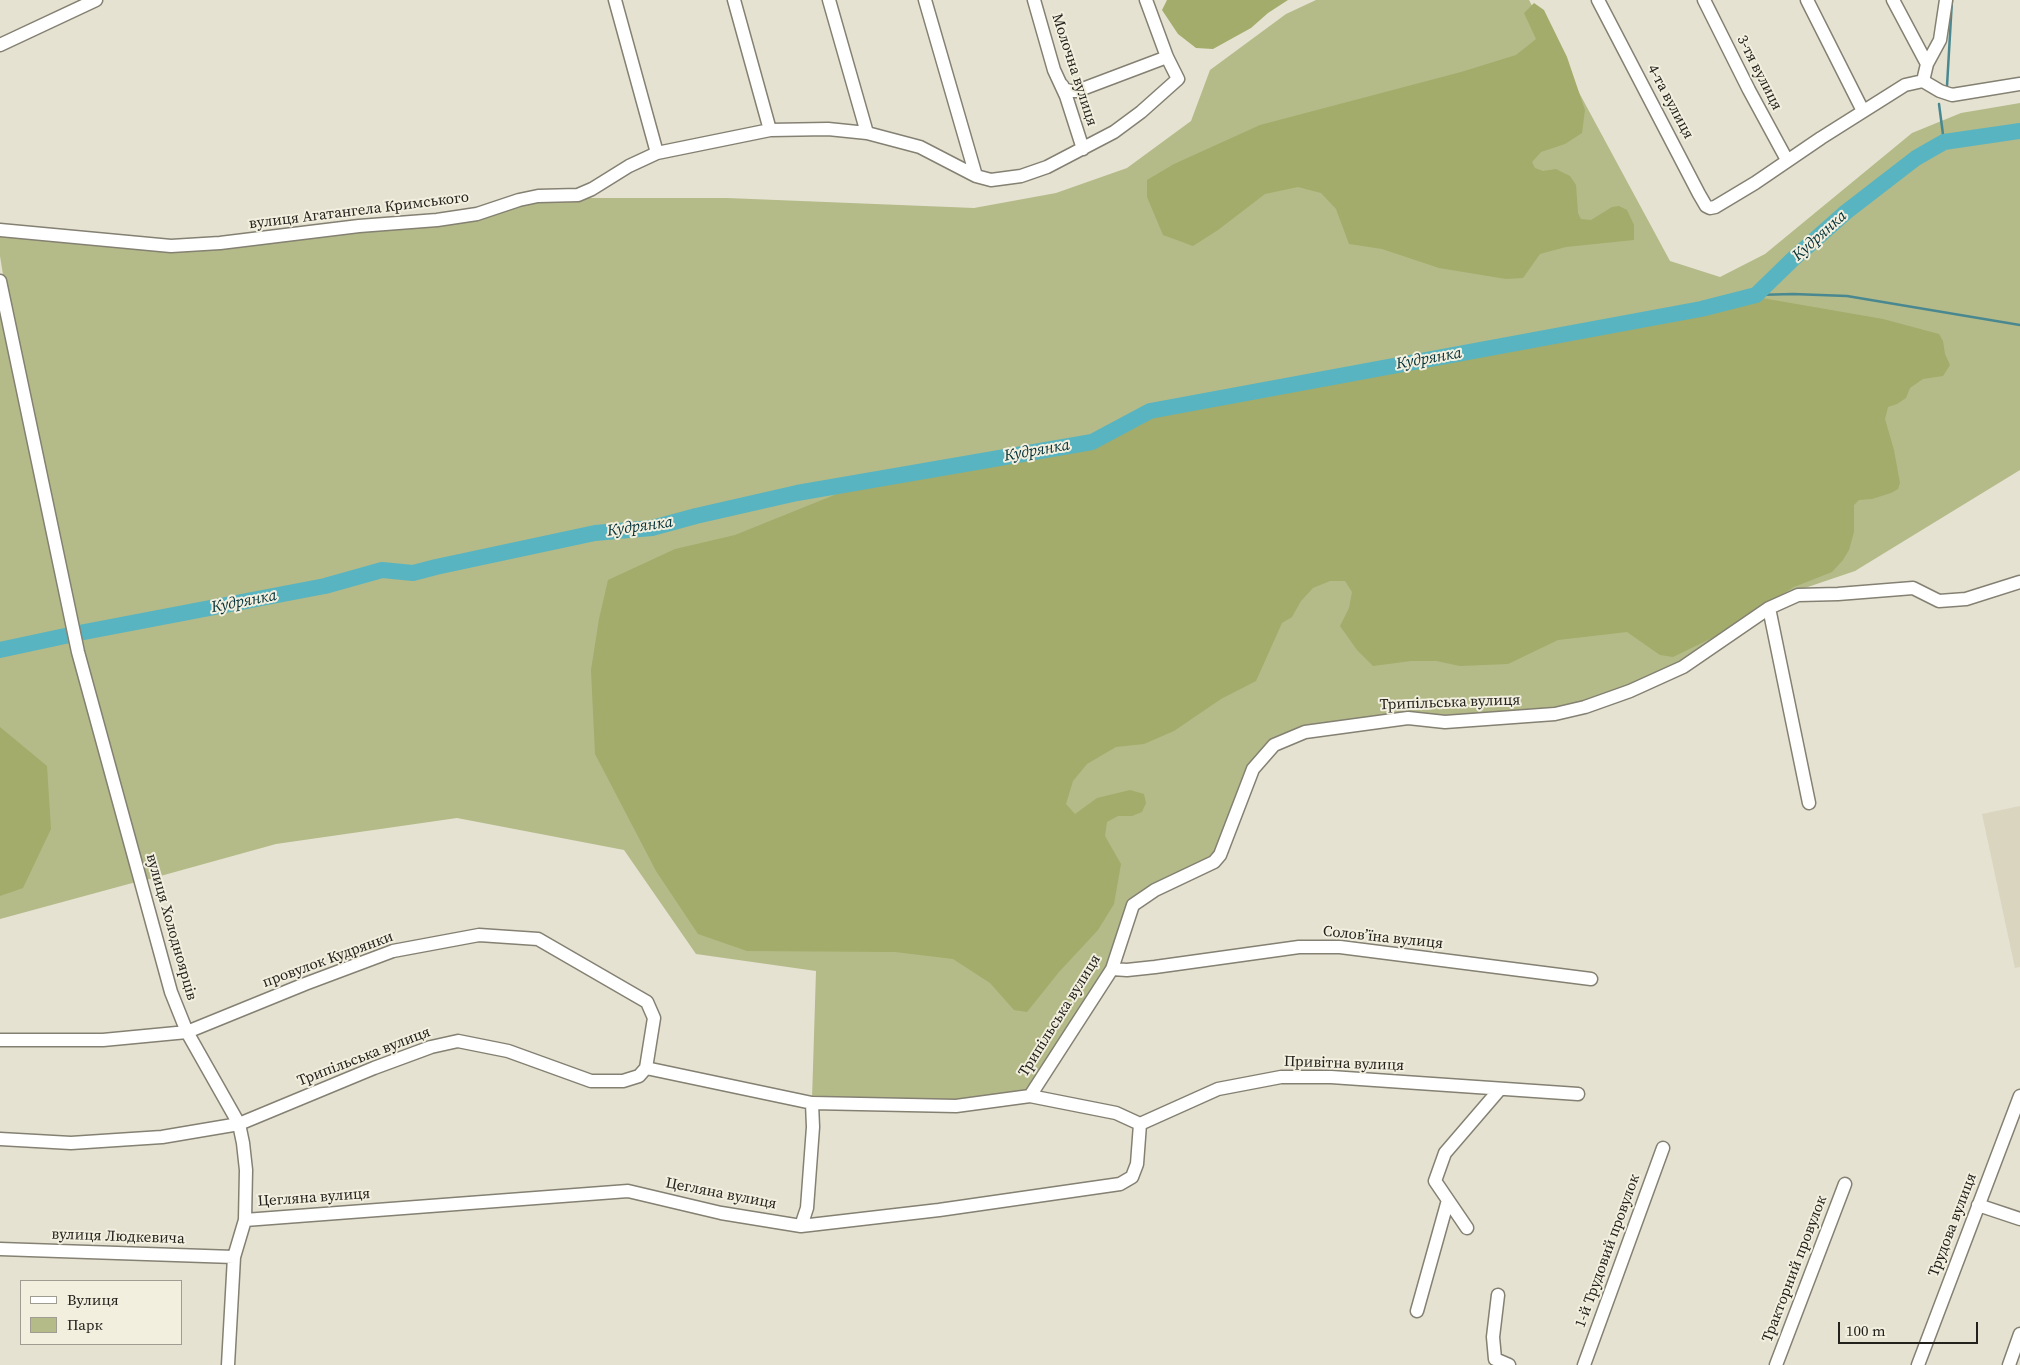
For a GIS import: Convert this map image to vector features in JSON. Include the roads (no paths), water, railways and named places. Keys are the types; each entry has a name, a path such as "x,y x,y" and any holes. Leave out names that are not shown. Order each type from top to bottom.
{"street":[{"path":"0,45 96,0"},
{"path":"615,0 657,153"},
{"path":"734,0 770,130"},
{"path":"829,0 867,133"},
{"path":"925,0 976,176"},
{"name":"Молочна вулиця","path":"1034,0 1054,70 1062,85 1083,149"},
{"path":"1062,85 1064,89 1077,91 1167,57 1146,0"},
{"name":"4-та вулиця","path":"1598,0 1699,194 1708,207 1713,208 1720,204 1787,160"},
{"name":"3-тя вулиця","path":"1704,0 1787,160"},
{"path":"1807,0 1863,111"},
{"path":"1893,0 1927,64"},
{"path":"1923,81 1927,64 1940,40 1946,0"},
{"name":"вулиця Агатангела Кримського","path":"0,230 171,246 220,243 359,226 437,220 477,214 519,200 538,196 578,195 592,189 629,166 657,153 770,130 828,130 867,133 920,147 976,176 991,180 1022,176 1047,167 1083,149 1114,132 1141,112 1178,79 1167,57"},
{"path":"1787,160 1905,85 1923,81 1949,95 2020,84"},
{"name":"вулиця Холодноярців","path":"0,281 78,652 171,992 187,1032 238,1124 246,1170 245,1220 234,1257 228,1365"},
{"name":"Трипільська вулиця","path":"0,1138 71,1143 162,1137 238,1124 374,1068 431,1047 458,1041 508,1051 591,1081 623,1080 639,1076 646,1068 812,1103 956,1106 1030,1096 1112,969 1133,905 1155,890 1214,862 1220,855 1254,769 1274,745 1304,732 1408,718 1445,722 1555,714 1585,707 1630,691 1683,667 1769,608 1798,595 1913,588 1939,601 1966,599 2020,582"},
{"path":"1769,608 1809,803"},
{"name":"провулок Кудрянки","path":"0,1040 102,1040 187,1032 393,951 479,935 538,939 647,1002 654,1018 646,1068"},
{"name":"Соловʼїна вулиця","path":"1112,969 1136,969 1299,947 1340,947 1591,979"},
{"name":"Привітна вулиця","path":"1140,1124 1218,1089 1281,1077 1332,1077 1578,1094"},
{"path":"1467,1228 1435,1180 1445,1153 1500,1090"},
{"path":"1030,1096 1116,1113 1140,1124"},
{"name":"Трудова вулиця","path":"1918,1365 2020,1096"},
{"path":"801,1226 807,1208 812,1103"},
{"name":"Цегляна вулиця","path":"245,1220 628,1190 721,1213 801,1226 939,1210 1120,1184 1132,1177 1138,1164 1140,1124"},
{"name":"1-й Трудовий провулок","path":"1584,1365 1662,1148"},
{"name":"Тракторний провулок","path":"1776,1365 1845,1184"},
{"path":"1417,1311 1448,1200"},
{"path":"1978,1205 2020,1219"},
{"name":"вулиця Людкевича","path":"0,1249 234,1257"},
{"path":"1498,1295 1493,1337 1495,1359 1509,1365"},
{"path":"2009,1365 2020,1334"}],"waterway":[{"path":"1947,86 1952,0"},
{"path":"1939,104 1944,142"},
{"name":"Кудрянка","path":"0,650 325,586 382,570 413,573 595,533 652,528 797,493 1092,442 1150,411 1701,309 1756,295 1846,212 1916,158 1944,142 2020,131"},
{"path":"1756,295 1847,296 2020,325"}]}
